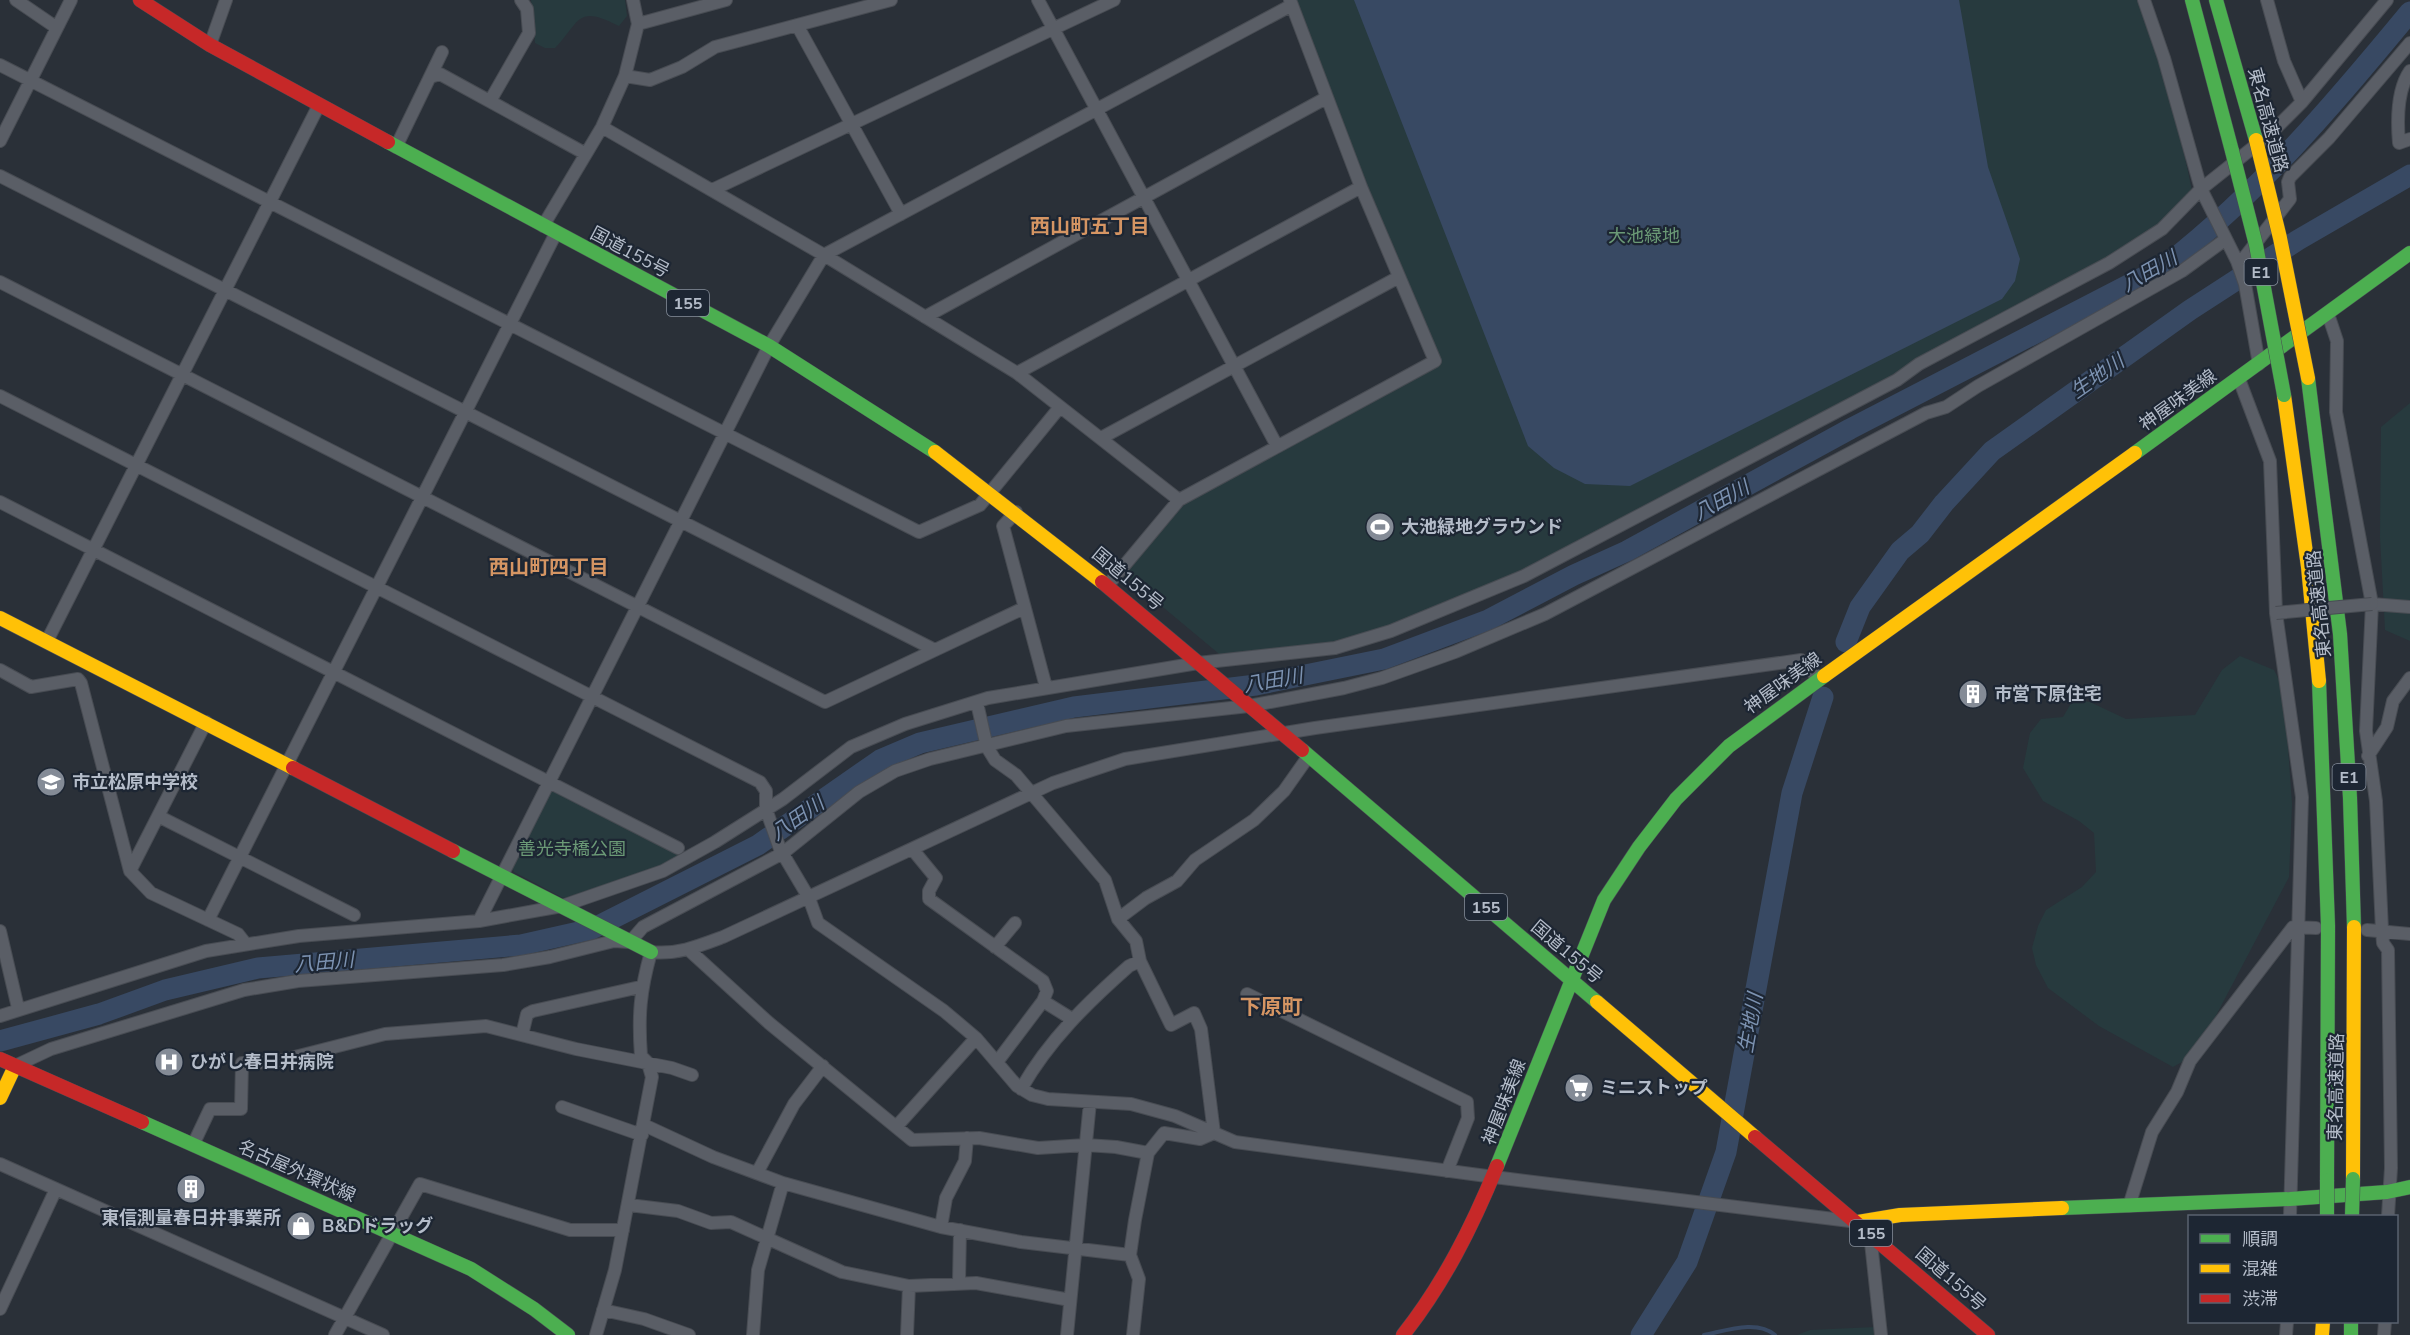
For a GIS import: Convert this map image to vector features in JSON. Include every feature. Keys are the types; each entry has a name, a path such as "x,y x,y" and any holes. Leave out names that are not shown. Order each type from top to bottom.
{"main road":[{"name":"東名高速道路","path":"2192,0 2256,245 2284,395 2308,556 2323,763 2329,1053 2326,1215"},
{"name":"東名高速道路","path":"2216,0 2256,140 2280,238 2308,378 2332,552 2343,670 2349,789 2356,1054 2352,1215"},
{"name":"国道155号","path":"143,1 210,45 769,346 884,417 992,493 1107,585 1988,1335"},
{"name":"神屋味美線","path":"1403,1335 1437,1291 1460,1253 1494,1177 1604,900 1639,847 1676,799 1729,747 1819,679 2240,379 2410,253"},
{"path":"0,618 651,952"},
{"path":"0,1098 6,1062"},
{"name":"名古屋外環状線","path":"6,1062 394,1234 497,1284 568,1335"},
{"path":"1858,1222 1900,1215 2290,1199 2387,1192 2410,1187"}],"street":[{"path":"16,0 57,28"},
{"path":"0,141 71,0"},
{"path":"210,45 226,0"},
{"path":"490,101 529,33 527,9 521,0"},
{"path":"543,226 602,127 625,76 638,24 633,0"},
{"path":"638,24 726,0"},
{"path":"625,76 650,80 682,66 715,47 891,0"},
{"path":"1038,0 1277,446"},
{"path":"712,190 1114,0"},
{"path":"2144,0 2164,58 2201,189 2237,261 2245,284 2259,364"},
{"path":"2267,0 2284,61 2302,102"},
{"path":"0,1016 18,1008 206,951 245,943 299,936 479,921 562,906 663,871 767,811 850,747 905,724 977,703 1046,687 1198,663 1335,648 1391,631 1524,576 1898,380 1919,364 2109,263 2162,229 2201,189 2270,134 2302,102 2387,0"},
{"path":"479,921 769,346 824,255 1096,110 1291,2 1361,187 1435,360 1179,500 1107,585"},
{"path":"797,25 901,214"},
{"path":"2237,261 2244,258 2290,199 2288,182 2290,177 2329,138 2410,43"},
{"path":"396,147 442,52"},
{"path":"0,65 919,532 980,505 1060,407"},
{"path":"2410,71 2402,83 2398,133 2399,143 2410,139"},
{"path":"429,76 440,74 586,154"},
{"path":"925,317 1326,98"},
{"path":"46,641 319,105"},
{"path":"602,127 824,255 1017,374 1179,500"},
{"path":"0,176 935,650"},
{"path":"1017,374 1361,187"},
{"path":"208,920 556,233"},
{"path":"6,1062 244,990 298,981 503,965 550,957 614,941 630,942 643,927 781,851 859,792 895,771 930,759 1066,726 1249,706 1344,688 1382,678 1455,652 1545,614 1926,413 1946,406 2182,271 2226,239"},
{"path":"1101,438 1399,278"},
{"path":"0,282 825,702 1023,608"},
{"path":"2328,314 2337,341 2336,412 2372,604 2366,731 2376,801 2383,943 2388,950 2391,1168 2387,1192 2388,1215"},
{"path":"2240,379 2270,460 2276,613 2302,797 2290,1215"},
{"path":"0,396 760,782 766,791 767,811 781,851 809,898 818,923 944,1011 976,1038 1021,1089 1048,1099 1131,1104 1175,1116 1235,1142 1858,1222"},
{"path":"0,502 678,848"},
{"path":"1016,512 1003,526 1023,608 1046,687"},
{"path":"2276,613 2372,604 2410,608"},
{"path":"597,1335 629,1205 652,1077 648,1063 641,1056 638,1011 640,987 651,952 670,953 689,950 809,898 1081,772 1125,759 1280,734 1801,660 1819,679"},
{"path":"0,670 31,687 75,678 81,683 130,871 151,893 238,934 245,943"},
{"path":"2368,756 2387,727 2393,701 2410,678"},
{"path":"977,703 987,745 995,760 1016,775 1105,880 1118,919 1136,941 1140,961 1171,1025 1194,1013 1201,1029 1214,1133"},
{"path":"130,871 206,722"},
{"path":"1118,919 1146,898 1177,881 1195,860 1254,820 1284,791 1308,757"},
{"path":"158,816 354,915"},
{"path":"913,850 936,878 929,891 929,899 1043,981 1047,991 1043,1001 997,1062"},
{"path":"994,947 1015,923"},
{"path":"2129,1206 2152,1132 2177,1092 2190,1061 2293,927 2316,928"},
{"path":"2367,930 2410,934"},
{"path":"0,931 3,955 18,1008"},
{"path":"689,950 770,1023 912,1140 979,1138 1038,1148 1086,1145 1116,1147 1148,1153"},
{"path":"1021,1089 1035,1065 1072,1019 1129,966 1140,961"},
{"path":"522,1035 527,1014 533,1011 640,987"},
{"path":"1247,994 1467,1102 1468,1118 1447,1171"},
{"path":"1043,1001 1072,1019"},
{"path":"193,1145 210,1109 241,1109 242,1063 274,1062 385,1034 486,1026 692,1075"},
{"path":"896,1127 976,1038"},
{"path":"757,1173 794,1104 823,1066"},
{"path":"1066,1335 1090,1102"},
{"path":"562,1107 643,1130 783,1183 941,1227 1021,1242 1130,1255"},
{"path":"1132,1335 1139,1279 1130,1255 1148,1153 1164,1132 1200,1139 1214,1133"},
{"path":"941,1227 946,1198 965,1161 967,1138"},
{"path":"0,1164 346,1316 383,1335"},
{"path":"753,1335 756,1288 766,1239 783,1183"},
{"path":"335,1335 394,1234 420,1184 522,1213 570,1230 623,1230"},
{"path":"0,1309 56,1189"},
{"path":"629,1205 678,1211 711,1223 731,1222 842,1272 909,1286 941,1286 959,1282 1070,1300"},
{"path":"959,1282 960,1230"},
{"path":"1869,1232 1881,1335"},
{"path":"907,1335 909,1286"},
{"path":"603,1310 644,1319 689,1335"}],"green space":[{"path":"531,0 625,0 627,16 619,26 595,16 587,16 575,23 555,48 545,48 535,43"},
{"name":"大池緑地","path":"1296,0 2139,0 2170,97 2193,196 2160,226 2045,294 1527,570 1390,627 1334,645 1224,658 1122,573 1169,517 1192,499 1441,364 1334,104"},
{"path":"2410,403 2410,641 2385,630 2380,537 2381,427"},
{"path":"2240,656 2274,670 2284,690 2292,804 2289,877 2211,1025 2189,1058 2173,1067 2099,1026 2048,988 2036,965 2032,948 2038,926 2046,910 2082,887 2096,872 2094,833 2079,821 2043,801 2023,768 2030,733 2041,719 2063,717 2073,700 2090,702 2126,719 2195,715 2222,670"},
{"name":"善光寺橋公園","path":"553,787 685,854 641,875 563,898 514,872 512,867"},
{"path":"1875,1327 1875,1335 1797,1335 1810,1330"}],"water":[{"path":"1354,0 1959,0 1988,167 2020,259 2015,281 2002,299 1630,486 1585,484 1554,468 1528,446"}],"waterway":[{"name":"八田川","path":"0,1041 99,1014 165,990 258,968 521,945 592,929 758,845 880,760 920,743 1074,707 1256,685 1384,659 1488,620 1574,575 1627,551 1850,429 2165,266 2232,208 2295,146 2410,12"},
{"name":"生地川","path":"1846,642 1860,607 1900,551 1920,534 1944,503 1992,451 2190,310 2298,240 2410,175"},
{"name":"生地川","path":"1641,1335 1687,1262 1726,1152 1792,793 1823,697"},
{"path":"1704,1335 1750,1327 1768,1330 1775,1335"}],"traffic: fast":[{"path":"2192,0 2232,151"},
{"path":"2216,0 2256,140"},
{"path":"388,142 769,346 935,452"},
{"path":"2232,151 2256,245 2284,395"},
{"path":"2135,453 2410,253"},
{"path":"2308,378 2340,634 2350,798 2354,927"},
{"path":"1497,1166 1604,900 1639,847 1676,799 1729,746 1824,676"},
{"path":"2319,681 2328,926 2327,1180"},
{"path":"1302,750 1597,1002"},
{"path":"453,851 651,952"},
{"path":"142,1122 471,1269 534,1309 568,1335"},
{"path":"2352,1215 2353,1179"},
{"path":"2327,1180 2327,1215"},
{"path":"2062,1208 2290,1199 2387,1192 2410,1187"},
{"path":"2351,1323 2351,1335"}],"traffic: slow":[{"path":"2256,140 2280,238 2308,378"},
{"path":"2284,395 2308,567 2319,681"},
{"path":"935,452 1102,582"},
{"path":"1824,676 2135,453"},
{"path":"0,618 293,768"},
{"path":"2353,1179 2354,927"},
{"path":"1597,1002 1755,1137"},
{"path":"0,1098 15,1066"},
{"path":"1858,1222 1900,1215 2062,1208"},
{"path":"2322,1335 2323,1323"}],"traffic: jam":[{"path":"140,0 210,45 388,142"},
{"path":"1102,582 1302,750"},
{"path":"293,768 453,851"},
{"path":"0,1059 142,1122"},
{"path":"1755,1137 1988,1335"},
{"path":"1403,1335 1456,1254 1497,1166"}],"place":[{"name":"大池緑地グラウンド","path":"1380,527"},
{"name":"市営下原住宅","path":"1973,694"},
{"name":"市立松原中学校","path":"51,782"},
{"name":"ひがし春日井病院","path":"169,1062"},
{"name":"ミニストップ","path":"1579,1088"},
{"name":"東信測量春日井事業所","path":"191,1189"},
{"name":"B&Dドラッグ","path":"301,1226"}],"district":[{"name":"西山町五丁目","path":"1090,226"},
{"name":"西山町四丁目","path":"549,567"},
{"name":"下原町","path":"1271,1007"}]}
